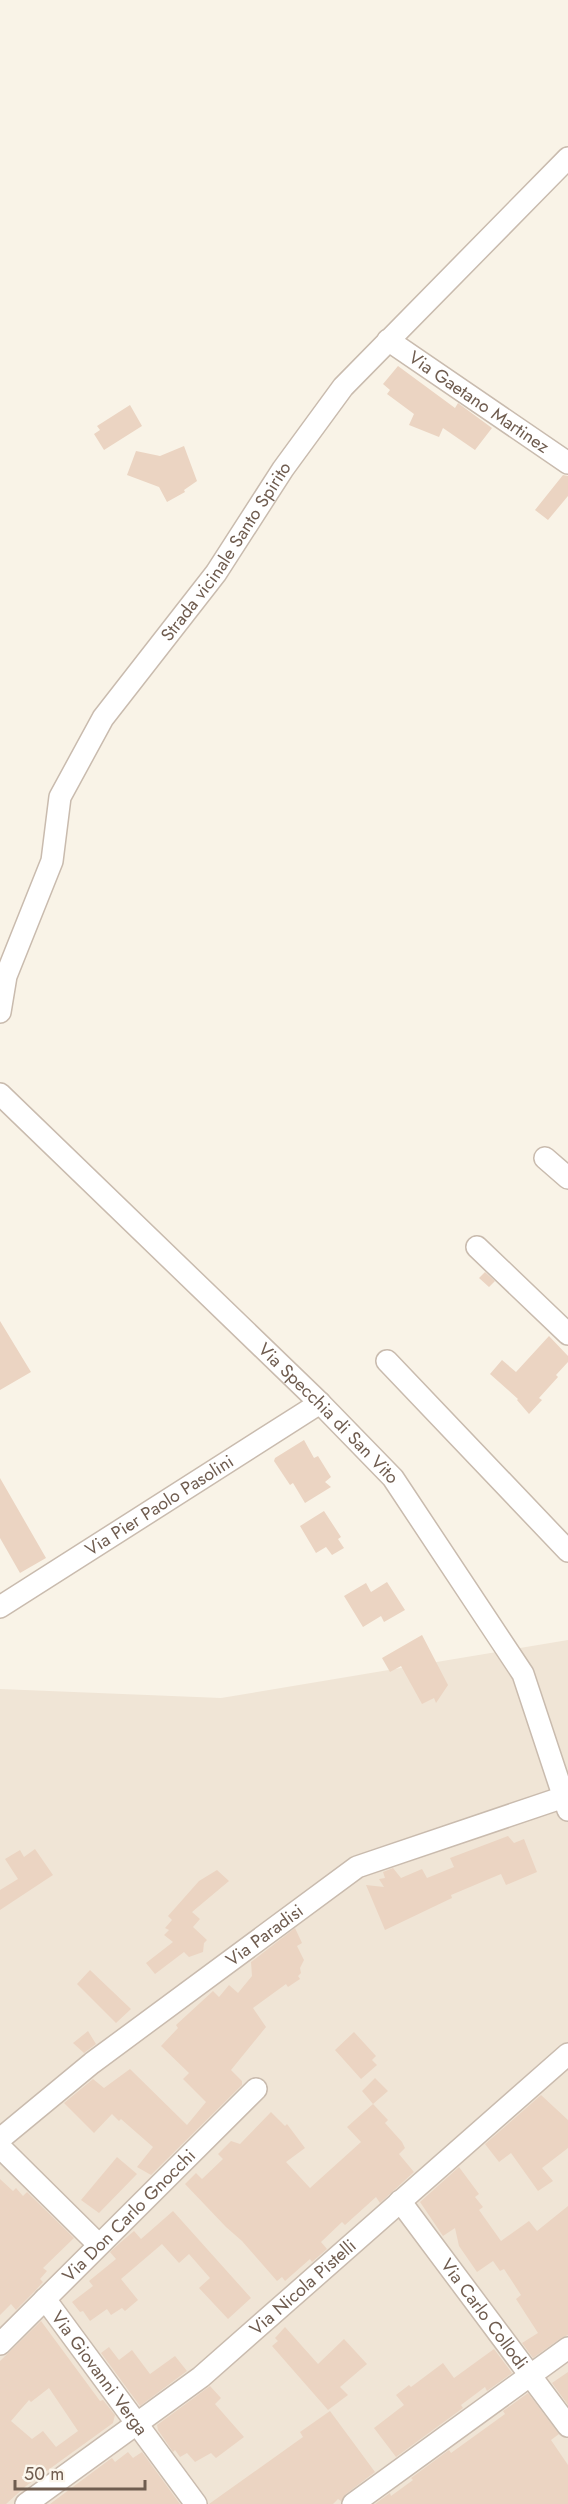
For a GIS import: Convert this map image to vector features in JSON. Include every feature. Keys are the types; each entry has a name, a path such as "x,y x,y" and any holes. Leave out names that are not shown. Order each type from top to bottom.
{"street":[{"name":"Strada vicinale Santo Spirito","path":"0,1012 6,976 52,861 60,797 103,718 216,573 283,469 344,387 568,158"},
{"name":"Via Gaetano Martinez","path":"388,340 568,463"},
{"name":"Via Specchia di San Vito","path":"0,1094 320,1403 393,1478 523,1674 566,1804"},
{"path":"545,1158 568,1178"},
{"path":"477,1247 568,1334"},
{"path":"387,1361 568,1551"},
{"name":"Via Pier Paolo Pasolini","path":"0,1607 320,1403"},
{"name":"Via Paradisi","path":"0,2139 92,2062 357,1867 566,1804"},
{"name":"Via Nicola Pistelli","path":"26,2504 201,2377 568,2054"},
{"name":"Via Don Carlo Gnocchi","path":"0,2344 256,2089"},
{"path":"0,2146 98,2244"},
{"name":"Via Carlo Collodi","path":"400,2200 568,2426"},
{"name":"Via Giovanni Verga","path":"45,2299 196,2504"},
{"path":"353,2504 568,2348"}],"shaded area":[{"path":"568,1640 568,2504 0,2504 0,1689 221,1698"}],"building":[{"path":"398,366 455,408 458,403 492,428 475,450 443,428 439,437 409,425 414,414 387,394 390,390 383,384"},
{"path":"130,405 142,426 104,450 94,434 100,430 97,426"},
{"path":"184,446 197,481 184,490 185,492 167,502 159,487 127,475 136,451 160,456"},
{"path":"563,475 568,476 568,496 548,520 535,510"},
{"path":"485,1272 495,1281 489,1287 479,1278"},
{"path":"0,1321 31,1372 0,1390"},
{"path":"549,1336 568,1356 568,1362 539,1398 542,1400 529,1414 518,1399 490,1374 502,1360 516,1372"},
{"path":"304,1440 314,1458 318,1456 331,1477 325,1482 331,1487 305,1503 293,1483 290,1485 274,1461 275,1458"},
{"path":"0,1478 46,1558 20,1573 0,1538"},
{"path":"324,1511 341,1537 338,1539 344,1548 332,1555 326,1547 316,1553 300,1526"},
{"path":"387,1582 405,1610 384,1622 381,1616 363,1627 344,1596 366,1583 371,1592"},
{"path":"422,1635 448,1685 436,1703 434,1698 422,1704 401,1666 390,1672 382,1658"},
{"path":"508,1836 514,1843 524,1839 537,1872 506,1885 501,1874 451,1895 452,1898 385,1930 366,1885 384,1887 379,1879 385,1878 383,1872 393,1868 401,1878 422,1869 427,1878 454,1867 450,1858"},
{"path":"35,1849 53,1875 0,1910 0,1890 18,1879 5,1859 20,1850 24,1857"},
{"path":"217,1870 229,1881 192,1912 200,1919 193,1927 207,1940 204,1943 203,1952 189,1957 184,1952 155,1974 146,1963 173,1942 164,1935 169,1930 165,1928 172,1920 168,1916 199,1881"},
{"path":"295,1928 302,1943 297,1946 304,1960 298,1976 300,1979 288,1987 286,1984 253,2008 266,2027 231,2070 242,2081 242,2085 151,2175 137,2167 153,2147 121,2119 119,2121 112,2114 94,2133 64,2103 93,2079 104,2088 130,2069 187,2125 206,2102 183,2079 189,2073 161,2046 178,2028 176,2025 213,1991 219,1997 229,1985 238,1993 252,1976 251,1962"},
{"path":"90,1970 131,2009 116,2023 77,1984"},
{"path":"88,2031 96,2044 84,2053 73,2043"},
{"path":"354,2032 376,2056 372,2060 377,2065 361,2079 335,2050"},
{"path":"375,2078 388,2091 373,2104 362,2091"},
{"path":"541,2095 568,2120 568,2148 542,2168 553,2181 538,2191 511,2153 499,2162 485,2144"},
{"path":"373,2104 388,2120 385,2123 402,2142 405,2148 399,2154 414,2172 380,2203 376,2197 345,2225 342,2222 321,2242 327,2249 312,2262 310,2259 285,2281 282,2277 277,2281 242,2241 185,2184 196,2173 202,2179 223,2159 218,2154 231,2141 240,2144 271,2112 285,2126 287,2124 305,2148 286,2162 310,2188 361,2142 347,2127"},
{"path":"117,2157 137,2174 99,2213 81,2200"},
{"path":"459,2167 479,2194 475,2197 483,2207 479,2210 501,2241 529,2221 537,2231 568,2206 568,2335 533,2358 522,2343 538,2333 516,2299 521,2295 504,2269 500,2271 493,2261 477,2272 459,2246 455,2228 443,2236 420,2202"},
{"path":"0,2179 13,2191 16,2188 23,2196 27,2192 74,2238 43,2268 47,2271 40,2279 43,2282 35,2291 16,2310 11,2304 0,2315"},
{"path":"173,2211 251,2298 228,2319 199,2288 210,2278 189,2254 179,2263 162,2244 121,2279 138,2300 125,2311 122,2308 111,2315 107,2309 90,2321 72,2302 93,2286 89,2281 116,2259 110,2252 121,2242 134,2231 141,2239"},
{"path":"41,2321 100,2401 103,2400 115,2415 113,2423 26,2486 6,2504 0,2504 0,2361","holes":["49,2388 78,2431 56,2447 43,2431 32,2439 11,2421 29,2400 31,2402"]},
{"path":"285,2327 318,2364 344,2339 367,2364 340,2387 348,2395 328,2410 272,2346 278,2341 275,2338"},
{"path":"109,2347 119,2360 132,2350 150,2374 175,2356 187,2371 140,2406 101,2353"},
{"path":"494,2349 512,2373 487,2391 485,2387 461,2405 463,2408 396,2457 374,2428 404,2405 396,2395 409,2385 411,2387 443,2363 454,2378"},
{"path":"568,2372 568,2405 552,2383"},
{"path":"210,2386 221,2398 215,2404 244,2437 216,2458 211,2453 195,2462 187,2453 180,2457 175,2450 173,2452 157,2425"},
{"path":"528,2393 559,2434 551,2440 568,2465 568,2504 375,2504 390,2493 391,2496 449,2450 451,2453 505,2414 503,2411"},
{"path":"330,2411 375,2472 346,2494 341,2501 338,2499 333,2504 209,2504 303,2437 300,2432"},
{"path":"128,2452 133,2458 142,2452 180,2504 50,2504 112,2458 115,2462"}]}
